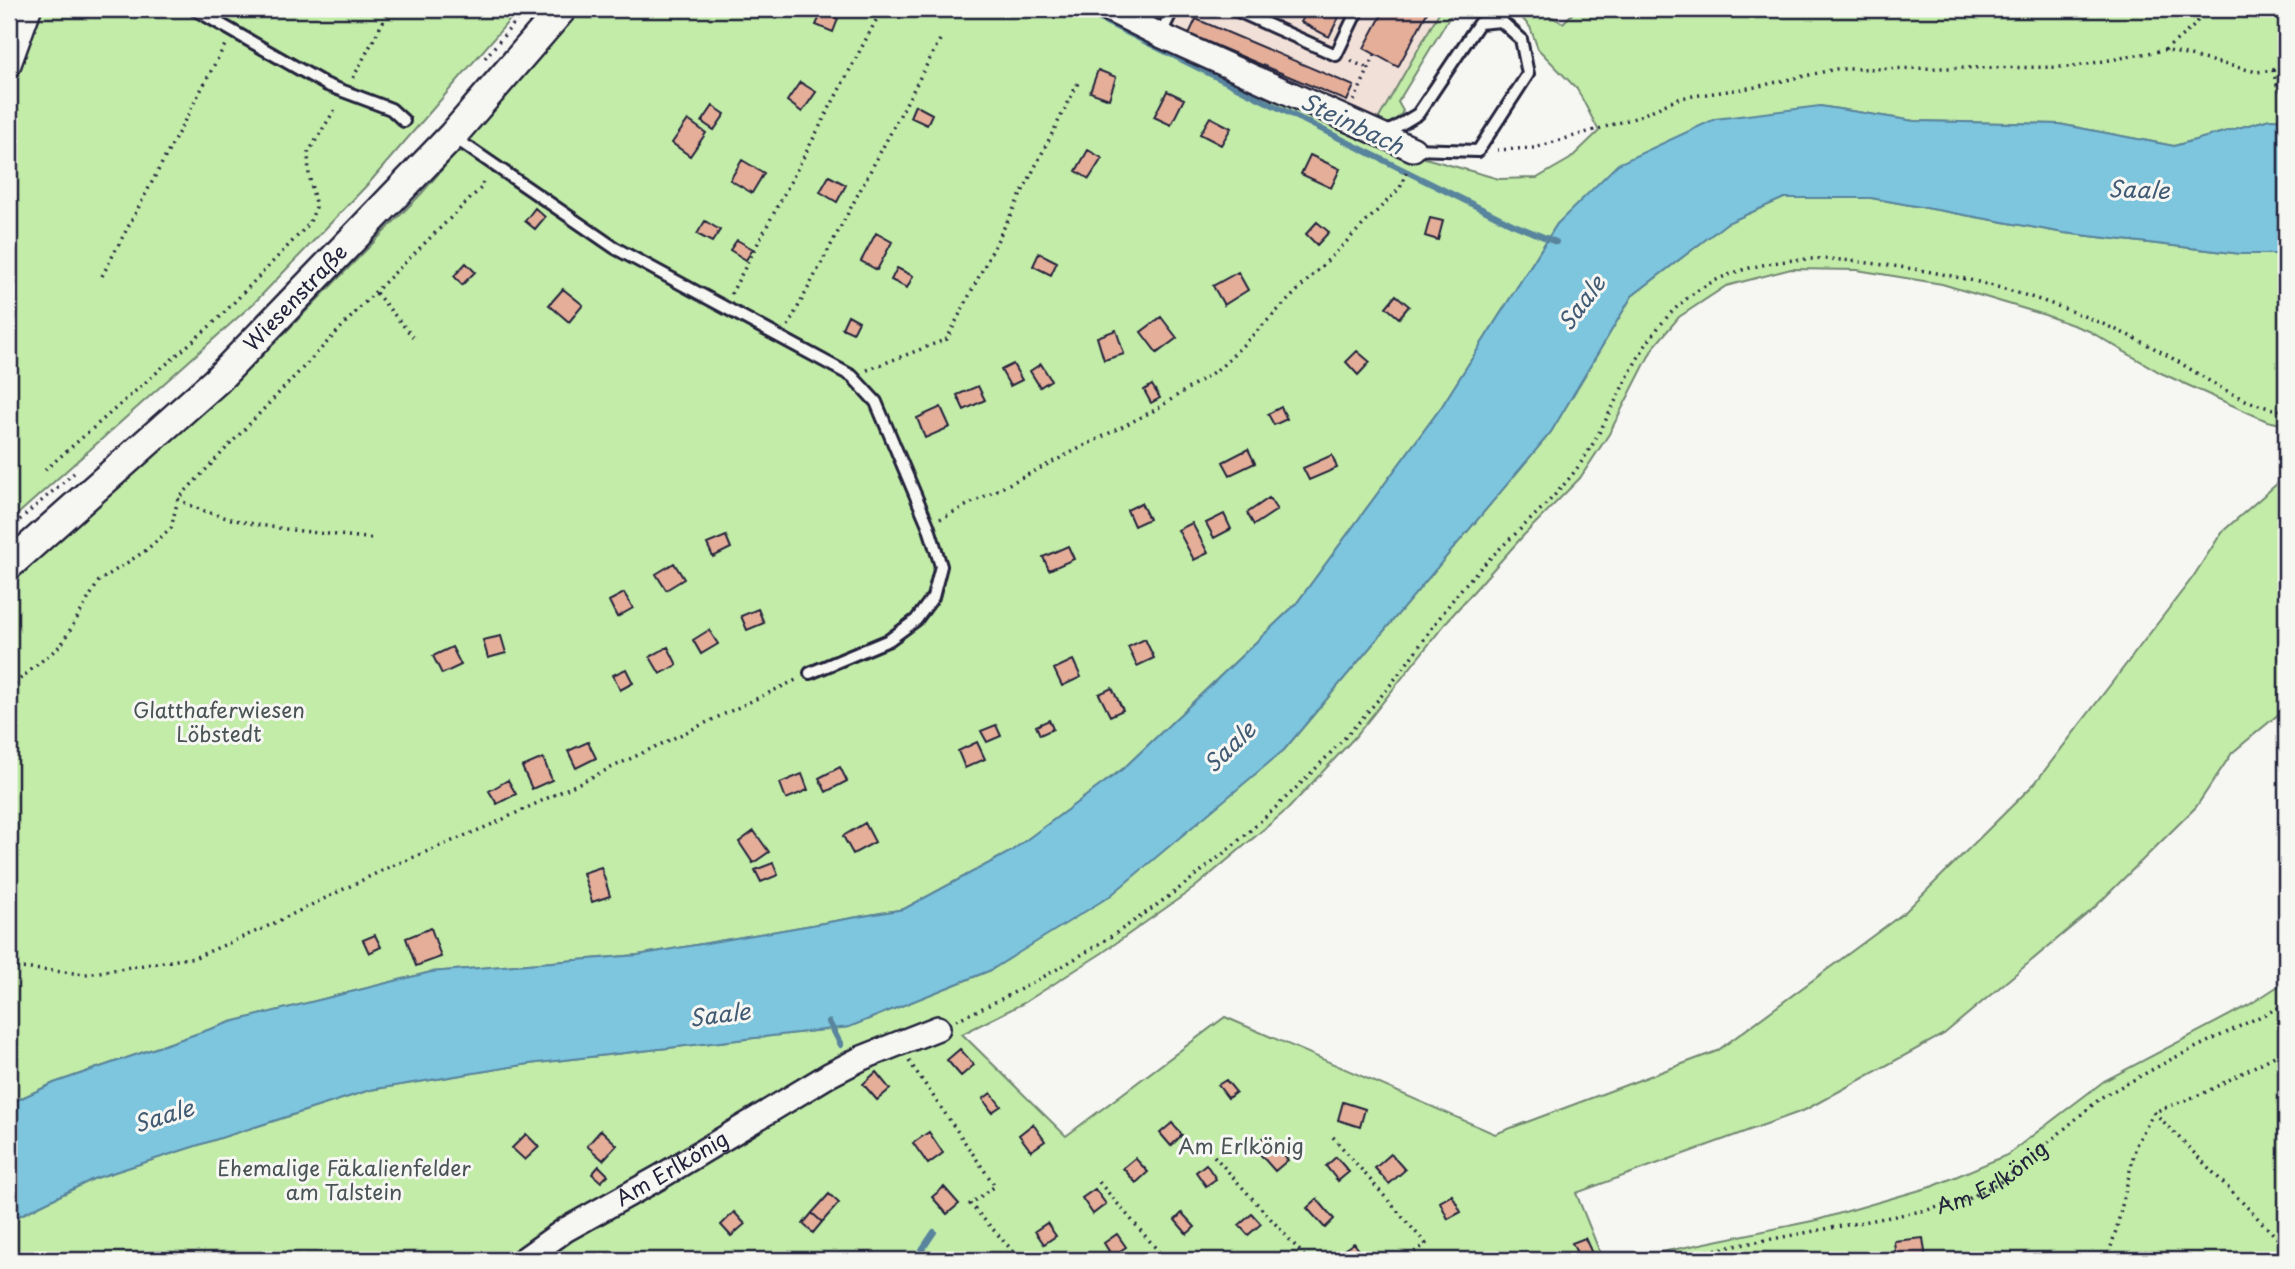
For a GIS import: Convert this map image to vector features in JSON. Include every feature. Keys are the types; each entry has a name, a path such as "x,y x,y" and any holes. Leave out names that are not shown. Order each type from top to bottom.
{"street":[{"path":"9,64 29,9"},
{"name":"Wiesenstraße","path":"9,565 216,382 452,136 562,9"},
{"path":"1108,9 1413,149"},
{"name":"Am Erlkönig","path":"523,1260 565,1230 660,1177 829,1075 862,1058 938,1028"}],"lane":[{"path":"194,9 327,85 391,109 404,121"},
{"path":"1160,35 1173,9"},
{"path":"1233,9 1336,55 1359,9"},
{"path":"1382,135 1418,114 1479,23 1501,21 1521,39 1528,74 1478,151 1413,149"},
{"path":"452,136 615,248 852,376 876,402 928,525 941,566 933,597 916,620 889,640 810,673"}],"path":[{"path":"46,470 218,318 309,223 317,207 309,175 308,153 345,93 390,9"},
{"path":"483,60 526,9"},
{"path":"725,306 882,9"},
{"path":"2165,50 2194,25 2204,9"},
{"path":"102,276 233,30"},
{"path":"783,338 942,36"},
{"path":"1478,151 1534,148 1635,118 1680,98 1755,87 1836,69 2071,67 2165,50 2257,72 2273,70 2286,64"},
{"path":"1336,55 1369,69"},
{"path":"1346,119 1376,55"},
{"path":"2273,70 2278,89 2286,93"},
{"path":"852,376 947,339 1079,81"},
{"path":"9,688 61,645 99,581 145,551 171,528 178,499 375,292 481,188 488,162"},
{"path":"928,525 1154,410 1222,366 1405,180"},
{"path":"938,1028 993,1004 1072,961 1165,898 1237,842 1295,788 1383,694 1461,589 1573,473 1599,435 1645,345 1657,328 1690,295 1713,282 1742,270 1771,263 1810,259 1910,268 1975,281 2052,304 2109,326 2163,352 2216,386 2246,400 2286,411"},
{"path":"375,292 413,337"},
{"path":"9,529 81,466"},
{"path":"178,499 196,509 238,521 375,539"},
{"path":"9,967 86,974 196,957 262,929 385,869 506,819 810,673"},
{"name":"Am Erlkönig","path":"1660,1260 1927,1210 1968,1199 2004,1180 2102,1097 2170,1060 2286,1004"},
{"path":"898,1044 995,1186 970,1205 1021,1260"},
{"path":"2107,1260 2136,1145 2154,1112 2204,1093 2286,1051"},
{"path":"2154,1112 2286,1247"},
{"path":"1333,1137 1426,1244 1403,1260"},
{"path":"1214,1156 1308,1260"},
{"path":"1100,1182 1166,1260"}],"shaded area":[{"path":"1114,9 1441,9 1375,125"}],"green space":[{"path":"9,9 519,9 369,183 255,302 9,522"},
{"name":"Glatthaferwiesen Löbstedt","path":"580,9 1088,9 1386,147 1499,179 1537,178 1570,159 1599,131 1577,89 1538,49 1530,27 1514,9 1537,9 1563,23 1577,9 2286,9 2286,120 2270,119 2174,146 2059,124 1914,121 1820,106 1557,224 1442,406 1296,604 1124,768 1010,852 904,909 638,955 431,972 231,1022 54,1083 9,1104 9,581 277,341 421,194"},
{"path":"1441,9 1463,9 1452,13 1398,102 1403,111 1401,115 1384,125 1375,125"},
{"name":"Ehemalige Fäkalienfelder am Talstein","path":"1784,198 1871,198 2064,233 2241,254 2286,254 2286,425 2267,421 2161,373 2089,331 1942,284 1857,270 1791,269 1726,286 1679,317 1653,348 1609,434 1580,478 1522,537 1449,619 1355,737 1289,808 1194,888 1102,953 1024,1003 962,1034 1066,1136 1225,1017 1495,1134 1717,1051 1905,912 2035,783 2193,577 2222,532 2286,476 2286,708 2232,753 2196,807 2093,909 1944,1034 1805,1110 1576,1193 1603,1260 9,1260 9,1221 93,1179 370,1090 529,1064 849,1027 991,970 1284,750 1551,432 1632,296 1727,223"},
{"path":"2286,981 2286,1260 1623,1260 1817,1220 1934,1186 2007,1155 2104,1081 2249,1005"}],"water":[{"name":"Saale","path":"1820,106 1914,121 2059,124 2174,146 2270,119 2286,120 2286,254 2241,254 2064,233 1871,198 1784,198 1727,223 1632,296 1551,432 1284,750 1110,896 991,970 849,1027 529,1064 370,1090 93,1179 9,1221 9,1104 54,1083 231,1022 431,972 638,955 904,909 1010,852 1124,768 1296,604 1442,406 1557,224 1618,164 1715,119"}],"building":[{"path":"1308,9 1343,9 1329,37 1301,22"},
{"path":"1385,9 1429,9 1398,67 1364,48"},
{"path":"822,12 838,19 833,32 816,25"},
{"path":"1196,19 1354,86 1347,101 1189,34"},
{"path":"1098,70 1116,77 1109,99 1090,92"},
{"path":"800,82 816,92 802,112 787,101"},
{"path":"1167,91 1184,99 1171,125 1154,117"},
{"path":"915,105 932,114 927,125 910,117"},
{"path":"713,106 725,114 714,130 702,122"},
{"path":"1210,117 1231,128 1221,145 1200,134"},
{"path":"688,120 706,133 690,156 672,143"},
{"path":"1088,150 1102,158 1089,179 1076,171"},
{"path":"1310,155 1340,169 1331,188 1301,174"},
{"path":"742,160 764,173 752,193 730,180"},
{"path":"829,176 846,185 837,202 820,192"},
{"path":"535,208 545,217 535,229 525,221"},
{"path":"1430,218 1443,221 1438,240 1425,236"},
{"path":"705,221 720,230 712,242 697,234"},
{"path":"1317,222 1329,232 1317,245 1306,234"},
{"path":"876,233 892,242 877,270 861,261"},
{"path":"737,240 753,249 746,260 730,250"},
{"path":"1039,253 1057,262 1051,275 1033,266"},
{"path":"466,263 475,272 462,285 454,276"},
{"path":"897,268 913,276 907,288 891,280"},
{"path":"1238,272 1248,290 1224,305 1213,286"},
{"path":"563,289 583,305 569,322 549,305"},
{"path":"1396,295 1409,306 1399,318 1386,307"},
{"path":"848,315 859,321 853,333 842,328"},
{"path":"1161,317 1177,338 1157,353 1141,332"},
{"path":"1116,330 1124,354 1104,360 1097,337"},
{"path":"1357,351 1370,362 1358,375 1346,362"},
{"path":"1013,364 1022,380 1010,386 1001,370"},
{"path":"1041,364 1051,380 1040,387 1030,371"},
{"path":"1152,385 1160,398 1151,403 1144,390"},
{"path":"978,386 985,400 964,410 957,395"},
{"path":"941,407 950,427 925,438 917,418"},
{"path":"1281,407 1287,419 1274,425 1268,414"},
{"path":"1248,449 1255,463 1230,475 1223,462"},
{"path":"1332,455 1337,468 1309,480 1303,468"},
{"path":"1269,498 1277,510 1254,525 1247,513"},
{"path":"1141,503 1149,519 1134,526 1127,510"},
{"path":"1224,514 1231,529 1214,538 1206,523"},
{"path":"1192,523 1208,553 1194,560 1178,530"},
{"path":"726,536 731,548 713,557 707,544"},
{"path":"1068,546 1074,559 1049,570 1043,557"},
{"path":"674,563 684,579 666,590 656,574"},
{"path":"624,593 633,608 617,617 609,601"},
{"path":"758,609 764,623 747,630 741,616"},
{"path":"709,630 718,644 701,654 693,640"},
{"path":"501,636 506,653 488,658 483,640"},
{"path":"1145,639 1154,658 1137,666 1128,647"},
{"path":"452,647 461,665 442,674 433,656"},
{"path":"668,647 677,665 660,674 650,657"},
{"path":"1073,660 1081,677 1062,686 1054,669"},
{"path":"626,669 633,683 620,690 613,675"},
{"path":"1112,688 1123,710 1110,716 1099,694"},
{"path":"1049,720 1053,729 1040,735 1036,726"},
{"path":"996,725 1001,736 987,742 981,731"},
{"path":"588,742 596,758 576,768 568,751"},
{"path":"977,742 985,759 965,768 958,751"},
{"path":"543,758 552,780 532,789 522,767"},
{"path":"840,767 847,781 826,792 819,778"},
{"path":"802,774 808,790 786,799 780,783"},
{"path":"508,780 516,794 497,804 489,791"},
{"path":"865,823 875,842 853,854 843,836"},
{"path":"754,831 769,852 753,863 739,842"},
{"path":"773,863 778,875 761,882 755,870"},
{"path":"601,867 610,896 592,902 583,873"},
{"path":"431,928 441,957 416,966 406,938"},
{"path":"375,935 381,947 369,953 363,940"},
{"path":"960,1049 974,1065 961,1076 947,1060"},
{"path":"876,1072 890,1089 877,1100 863,1084"},
{"path":"1226,1080 1236,1092 1228,1098 1218,1085"},
{"path":"991,1093 1001,1106 992,1112 983,1099"},
{"path":"1343,1102 1365,1109 1360,1127 1338,1120"},
{"path":"1172,1123 1182,1135 1171,1146 1160,1133"},
{"path":"1033,1124 1045,1141 1031,1151 1019,1135"},
{"path":"601,1130 617,1145 603,1160 587,1146"},
{"path":"929,1132 943,1153 928,1164 913,1143"},
{"path":"526,1134 539,1147 525,1160 512,1148"},
{"path":"1266,1135 1288,1160 1275,1171 1253,1146"},
{"path":"1391,1154 1405,1170 1389,1184 1375,1168"},
{"path":"1336,1157 1349,1172 1338,1181 1326,1166"},
{"path":"1135,1158 1148,1172 1136,1183 1123,1168"},
{"path":"1206,1164 1216,1179 1206,1186 1196,1172"},
{"path":"599,1166 608,1175 601,1182 592,1174"},
{"path":"944,1187 959,1204 947,1214 932,1197"},
{"path":"1095,1189 1106,1204 1093,1214 1082,1198"},
{"path":"829,1194 839,1203 822,1222 812,1213"},
{"path":"1452,1195 1461,1212 1448,1219 1440,1202"},
{"path":"1317,1199 1334,1219 1325,1228 1307,1208"},
{"path":"734,1212 745,1224 731,1236 721,1225"},
{"path":"812,1213 822,1222 813,1233 803,1224"},
{"path":"1182,1213 1195,1227 1187,1234 1175,1220"},
{"path":"1252,1214 1261,1224 1248,1235 1239,1225"},
{"path":"1047,1223 1056,1236 1044,1244 1035,1231"},
{"path":"1117,1234 1126,1247 1112,1256 1104,1243"},
{"path":"1585,1238 1592,1253 1580,1259 1572,1243"},
{"path":"1923,1238 1926,1259 1896,1260 1894,1241"},
{"path":"1354,1243 1366,1260 1344,1260 1339,1253"}],"waterway":[{"name":"Steinbach","path":"1080,9 1512,224 1556,242"},
{"path":"829,1022 841,1045"},
{"path":"915,1260 934,1232"}]}
